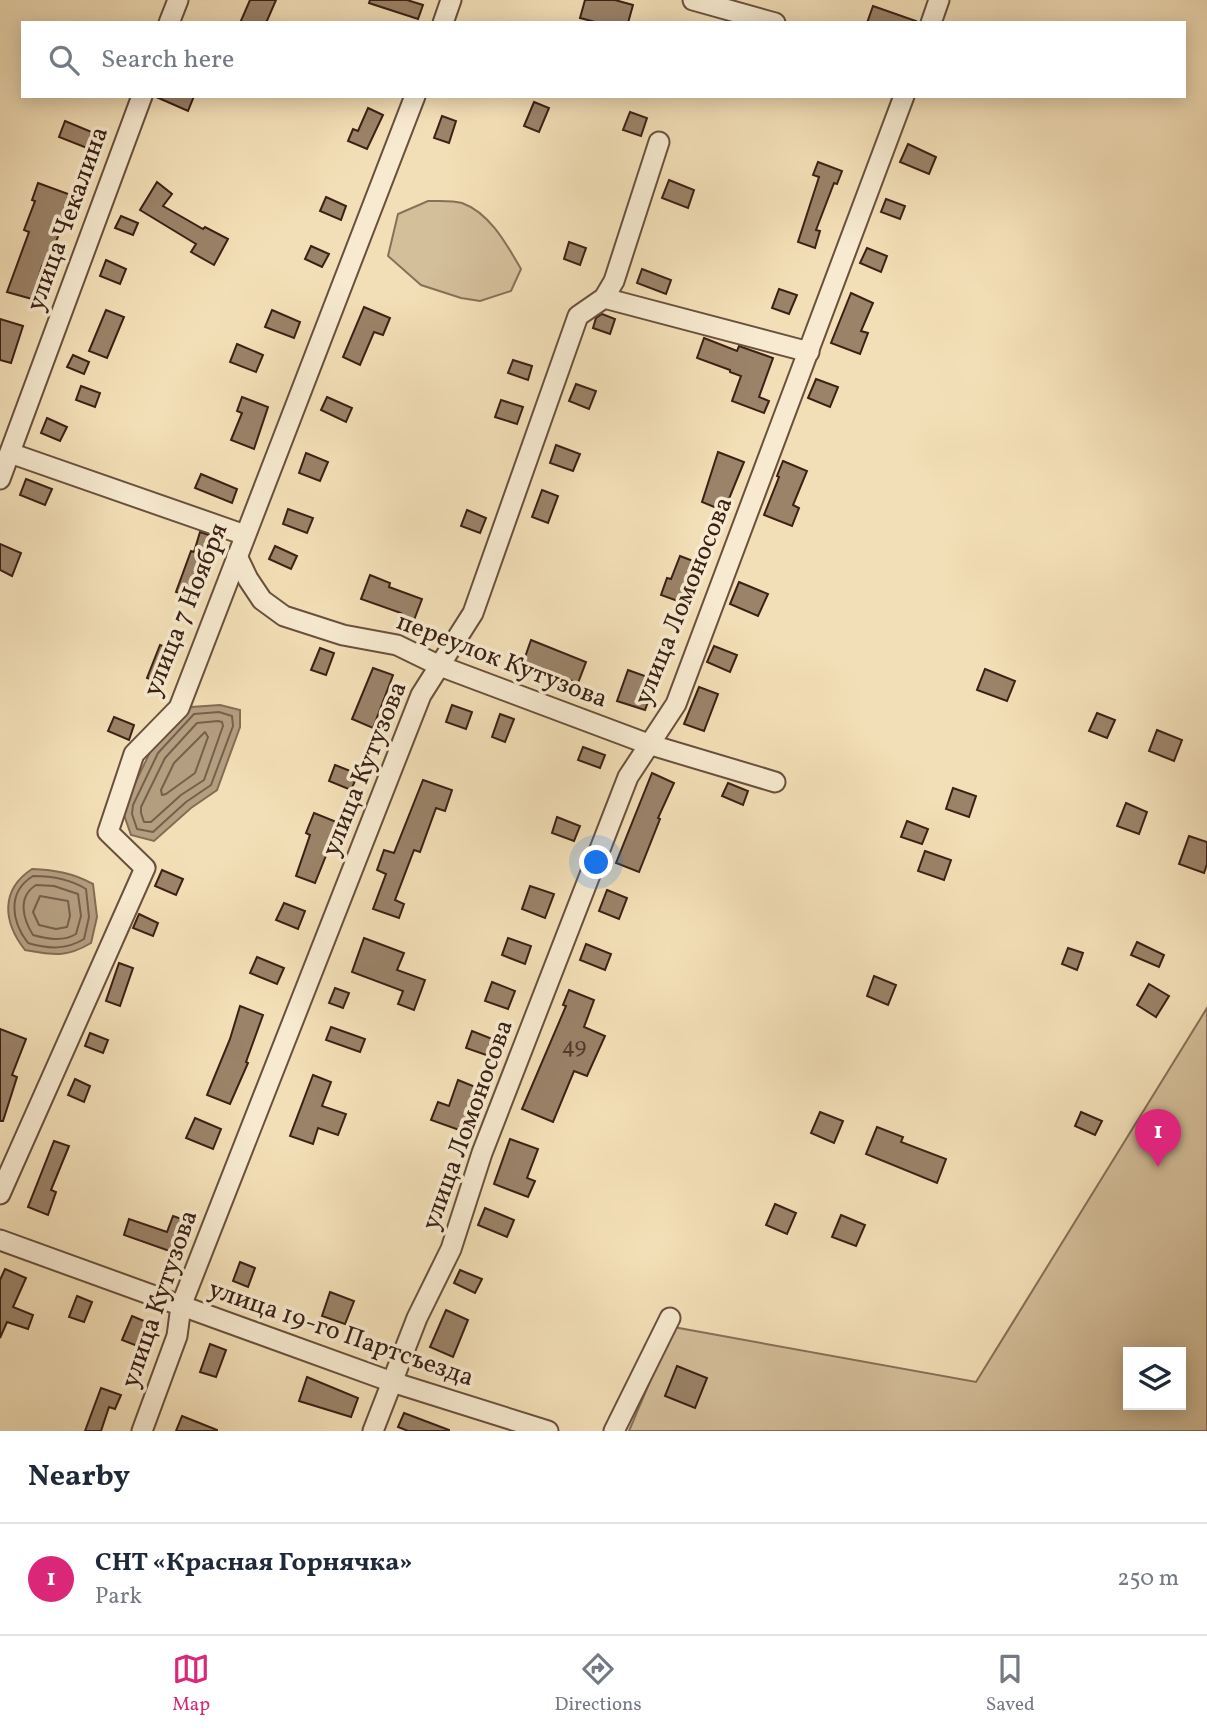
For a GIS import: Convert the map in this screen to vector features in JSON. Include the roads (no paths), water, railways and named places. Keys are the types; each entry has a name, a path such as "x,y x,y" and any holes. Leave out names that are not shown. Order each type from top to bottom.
{"street":[{"path":"170,21 178,0"},
{"path":"444,21 451,0"},
{"path":"932,21 939,0"},
{"path":"699,1 768,21"},
{"name":"улица Чекалина","path":"0,479 141,98"},
{"name":"улица 7 Ноября","path":"0,1194 145,868 108,832 134,754 179,709 414,98"},
{"name":"улица Ломоносова","path":"373,1431 417,1318 451,1249 482,1153 628,777 676,704 903,98"},
{"name":"улица Кутузова","path":"142,1431 177,1336 181,1306 421,695 473,613 578,316 604,298 614,281 659,142"},
{"path":"604,298 809,352"},
{"path":"10,453 245,535"},
{"name":"переулок Кутузова","path":"237,556 262,600 284,616 343,635 397,645 440,666 648,744 775,782"},
{"name":"улица 19-го Партсъезда","path":"0,1240 392,1382 548,1431"},
{"path":"614,1431 670,1318"}],"water":[{"path":"220,705 240,710 240,727 217,790 191,808 154,841 131,835 124,815 126,802 152,748 191,707"},
{"path":"32,869 64,873 93,884 97,917 91,943 59,954 25,950 12,928 8,907 14,887"}],"place":[{"name":"СНТ «Красная Горнячка»","path":"1158,1167"}]}
